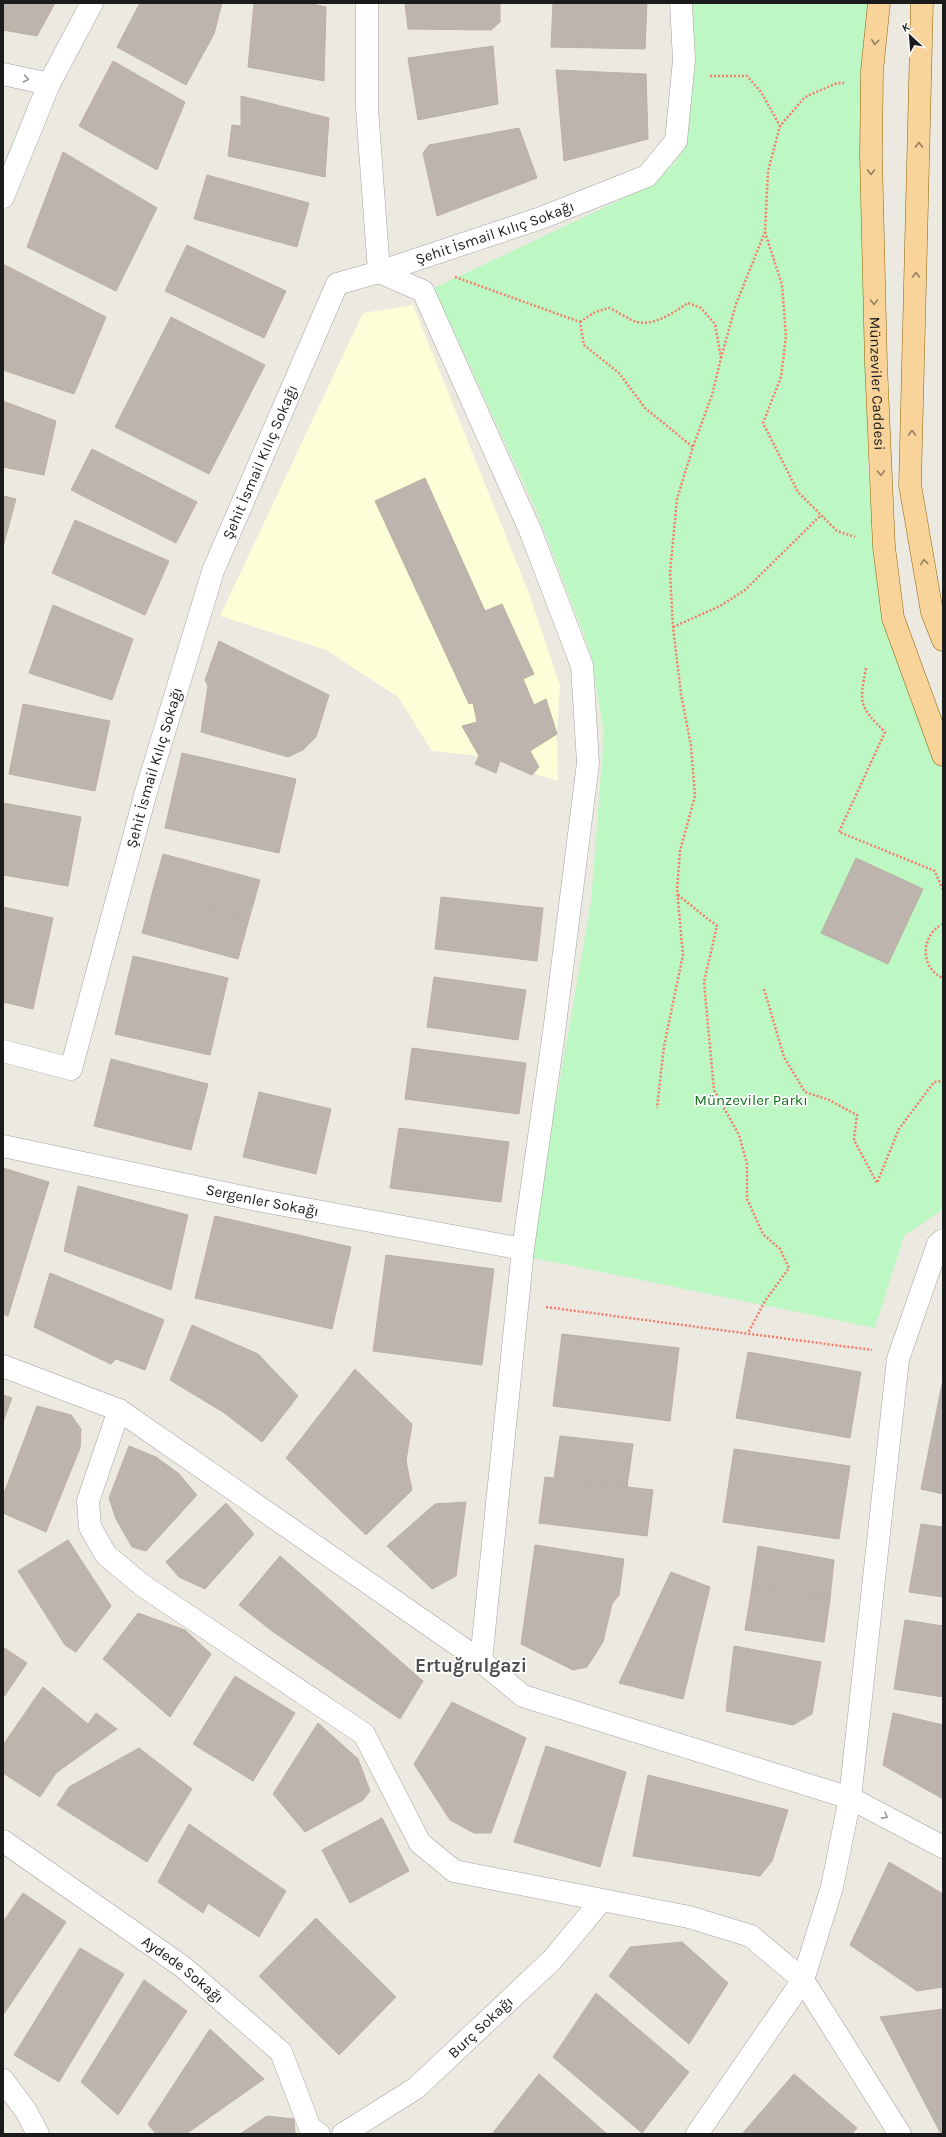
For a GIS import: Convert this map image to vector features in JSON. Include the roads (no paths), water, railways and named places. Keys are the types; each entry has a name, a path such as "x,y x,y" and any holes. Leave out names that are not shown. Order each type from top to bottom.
{"main road":[{"name":"Münzeviler Caddesi","path":"879,3 872,81 871,156 875,326 884,547 893,618 943,755"},
{"path":"922,3 910,485 937,594 932,612 943,640"}],"street":[{"path":"3,197 48,84 92,3"},
{"path":"367,3 367,108 379,272 423,291 530,530 582,666 588,763 554,1032 523,1249 481,1661"},
{"name":"Şehit İsmail Kılıç Sokağı","path":"3,1051 71,1069 146,792 213,571 337,284 411,262 541,218 647,176 676,141 684,60 681,3"},
{"path":"3,74 48,84"},
{"name":"Sergenler Sokağı","path":"3,1146 257,1200 523,1249"},
{"path":"698,2134 803,1980 832,1888 850,1798 898,1359 938,1244 943,1240"},
{"path":"3,1366 119,1410 481,1661 523,1696 850,1798 943,1847"},
{"path":"119,1410 88,1501 90,1527 106,1555 142,1585 364,1734 420,1843 454,1871 689,1917 751,1936 803,1980 900,2134"},
{"name":"Aydede Sokağı","path":"3,1841 184,1967 281,2052 310,2128 319,2134"},
{"name":"Burç Sokağı","path":"343,2134 416,2088 552,1960 601,1900"},
{"path":"3,2080 26,2111 38,2134"}],"district":[{"name":"Ertuğrulgazi","path":"471,1666"}],"park label":[{"name":"Münzeviler Parkı","path":"751,1100"}]}
